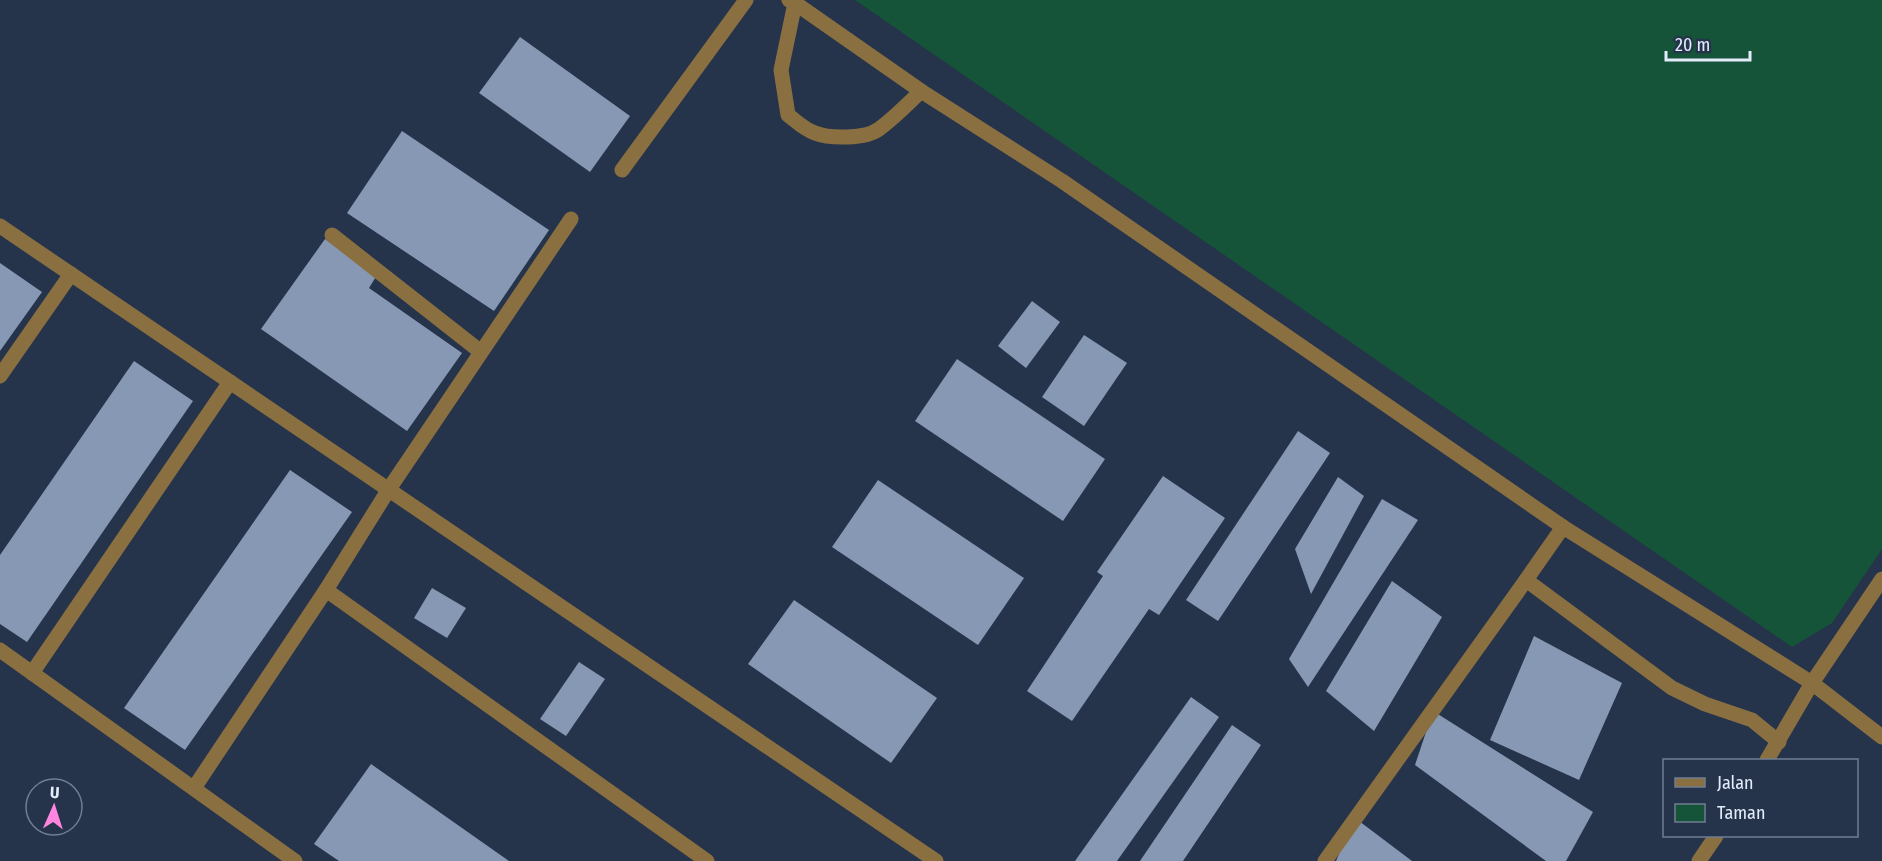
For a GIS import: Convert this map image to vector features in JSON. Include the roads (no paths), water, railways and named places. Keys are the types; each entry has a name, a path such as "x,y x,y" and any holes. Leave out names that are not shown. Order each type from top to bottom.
{"lane":[{"path":"622,170 746,0"},
{"path":"921,91 878,130 868,134 836,137 814,133 805,128 788,115 781,70 792,1 921,91 1062,181 1563,527 1812,683 1882,736"},
{"path":"194,788 326,590 389,489 571,219"},
{"path":"0,226 930,859"},
{"path":"332,235 481,352"},
{"path":"0,376 71,274"},
{"path":"32,673 230,382"},
{"path":"1325,861 1563,527"},
{"path":"1768,759 1812,683 1882,579"},
{"path":"1526,580 1672,688 1705,704 1752,720 1779,742"},
{"path":"326,590 707,861"},
{"path":"0,650 295,861"},
{"path":"1699,861 1715,837"}]}
